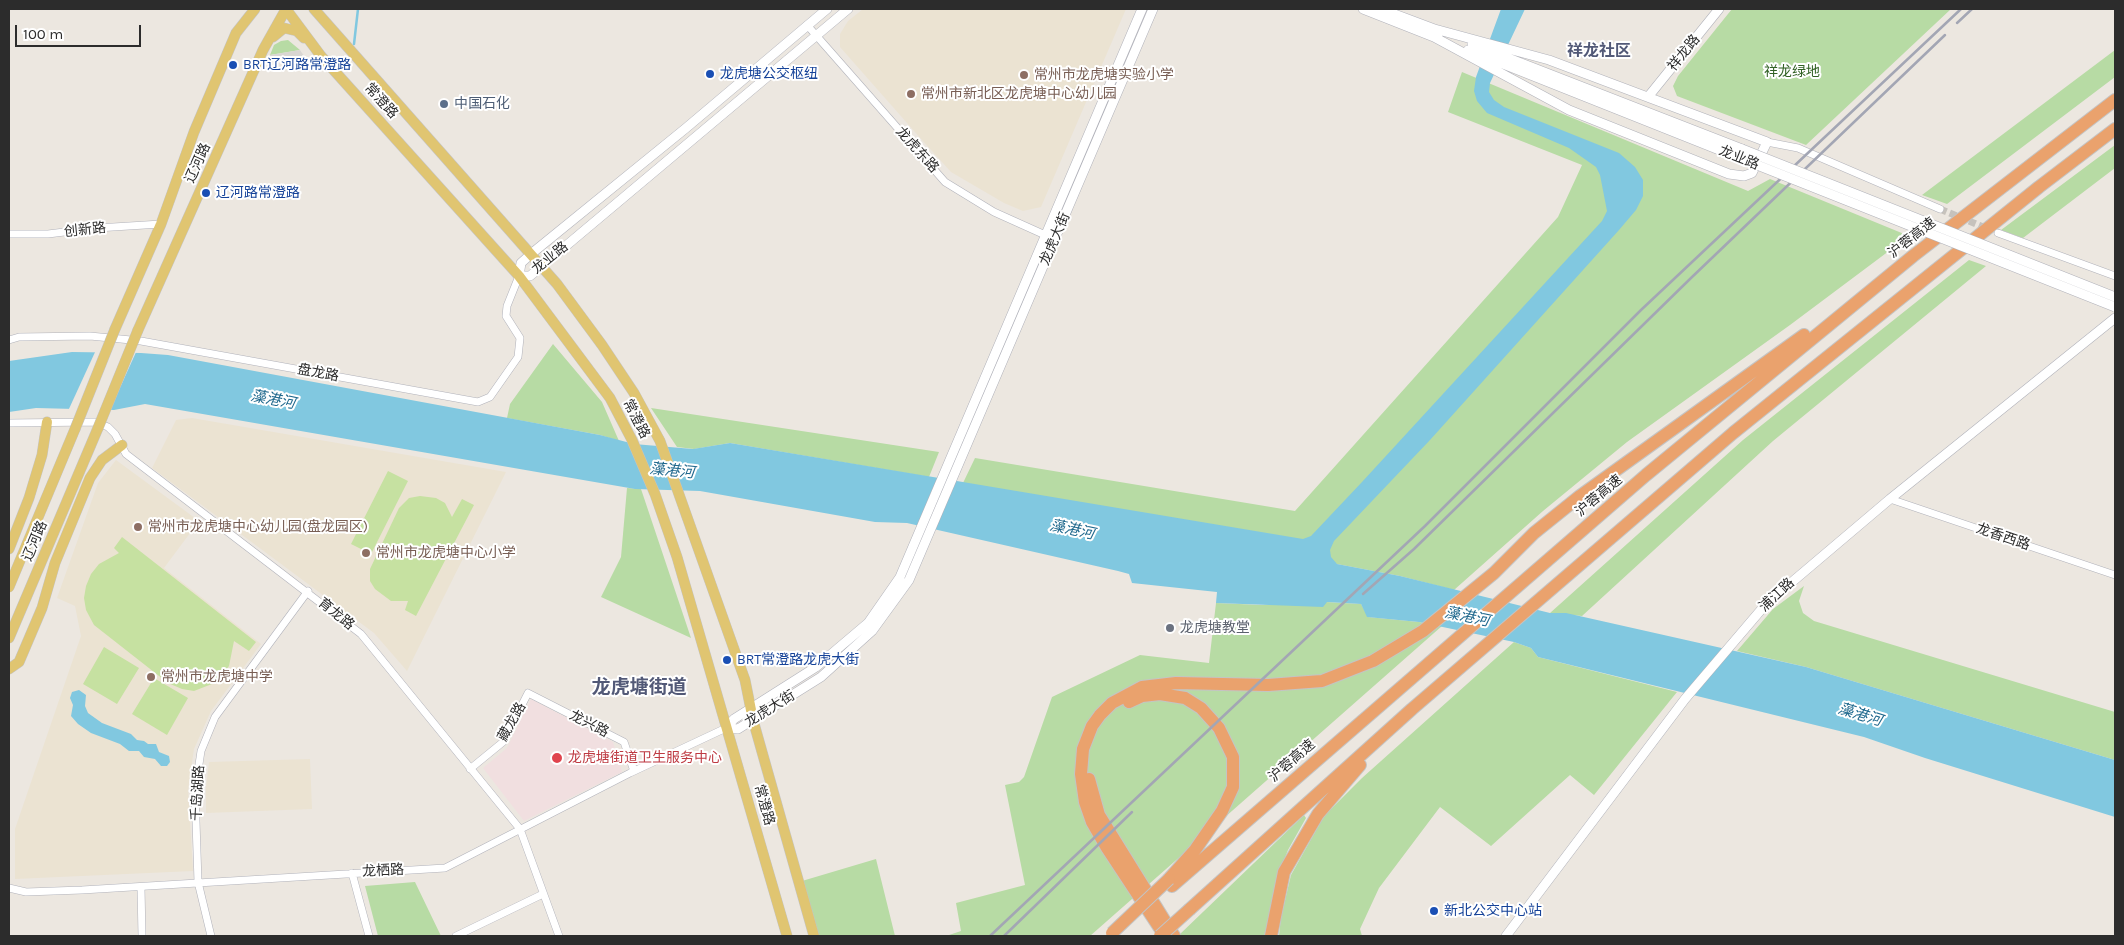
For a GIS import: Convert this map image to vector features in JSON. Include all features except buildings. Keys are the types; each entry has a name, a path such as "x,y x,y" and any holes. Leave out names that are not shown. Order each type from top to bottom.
{"highway":[{"name":"沪蓉高速","path":"1114,935 1170,883 1653,469 1913,256 2115,100"},
{"path":"1160,936 1552,588 1740,427 2039,186 2115,129"},
{"path":"1165,936 1107,848 1092,822 1085,802 1081,774 1083,749 1092,726 1112,703 1129,692 1158,684 1268,685 1322,681 1373,661 1423,631 1494,573 1534,533 1580,496 1913,256"},
{"path":"1270,936 1284,872 1318,814 1360,765 1480,653"},
{"path":"1170,883 1222,811 1233,787 1233,756 1219,728 1201,708 1185,698 1160,694 1142,696 1128,703 1102,725 1093,742 1089,759 1089,777 1098,815 1174,936"}],"main road":[{"name":"辽河路","path":"9,587 115,329 161,224 194,132 236,33 256,9"},
{"name":"辽河路","path":"9,638 138,330 263,50 286,9"},
{"name":"常澄路","path":"286,9 311,44 519,276 610,398 632,440 655,494 677,557 787,936"},
{"name":"常澄路","path":"314,9 542,266 602,345 634,394 660,442 744,680 753,720 814,936"},
{"path":"263,50 276,33 284,28 297,31 311,44"},
{"path":"9,549 37,472 47,422"},
{"path":"9,669 19,662 42,608 54,563 90,478 102,460 122,446"}],"street":[{"name":"龙业路","path":"827,9 686,128 531,254 521,263 519,276 530,276 814,35 848,9"},
{"name":"龙虎大街","path":"726,728 738,729 821,677 872,631 909,580 928,540 953,467 1050,237 1142,9"},
{"name":"龙虎大街","path":"1050,237 1152,9"},
{"name":"龙业路","path":"1363,9 1433,32"},
{"name":"龙业路","path":"1381,9 1480,51 1510,58 2115,307"},
{"name":"祥龙路","path":"1648,97 1719,9"},
{"name":"龙虎东路","path":"807,25 945,182 994,212 1050,237"},
{"path":"1480,51 1502,75 1569,110 1729,174 1744,176 1752,172 1767,142"},
{"path":"1480,51 1510,58 1549,60 1767,142 1798,148 1940,209"},
{"name":"龙业路","path":"1739,153 2115,297"},
{"name":"创新路","path":"9,234 48,234 97,228 161,224"},
{"path":"1998,233 2115,276"},
{"name":"盘龙路","path":"9,340 19,337 90,336 141,341 478,402 490,396 518,357 520,338 506,316 507,306 519,276"},
{"name":"浦江路","path":"1506,936 1685,699 1729,644 1766,604 1791,581 1890,500 2114,320"},
{"name":"育龙路","path":"9,423 95,422 108,427 126,454 308,591 361,634 520,829 559,936"},
{"name":"龙虎大街","path":"726,728 734,719 816,667 868,623 900,577 917,538 953,467"},
{"name":"龙香西路","path":"1890,500 2115,575"},
{"name":"千岛湖路","path":"211,936 198,882 195,791 201,751 215,717 308,591"},
{"name":"藏龙路","path":"470,769 504,742 528,692"},
{"name":"龙兴路","path":"528,692 624,742 634,771"},
{"name":"龙栖路","path":"9,888 26,892 141,888 198,882 445,868 634,771 726,728"},
{"path":"352,873 370,936"},
{"path":"141,888 142,936"},
{"path":"456,936 543,894"}],"shaded area":[{"name":"常州市龙虎塘实验小学","path":"863,9 1126,9 1041,207 1023,211 1004,203 951,172 922,140 840,47 840,34 848,21"},
{"path":"300,50 304,56 267,61 270,55"},
{"name":"常州市龙虎塘中心小学","path":"192,418 506,472 407,671 374,633 152,468 176,420"},
{"name":"常州市龙虎塘中学","path":"116,460 199,521 164,568 261,644 211,711 194,749 188,790 193,871 15,879 15,829 81,636 75,606 57,598 98,483"},
{"name":"龙虎塘街道卫生服务中心","path":"531,699 613,742 622,772 524,821 483,768 507,748"},
{"path":"310,759 312,809 206,813 206,787 209,762"}],"green space":[{"name":"祥龙绿地","path":"1732,9 1951,9 1806,145 1677,96 1673,86 1678,76"},
{"path":"288,40 300,50 270,55 274,45"},
{"path":"2115,50 2115,77 1947,204 1922,195"},
{"path":"1462,72 1748,191 1770,179 1909,236 1790,325 1627,442 1543,511 1454,590 1400,576 1279,553 1281,536 963,483 975,458 1295,511 1558,217 1582,165 1448,112"},
{"path":"2115,145 2115,168 2023,238 2001,230"},
{"path":"1969,260 1986,266 1773,441 1582,616 1550,613 1743,440"},
{"path":"553,344 602,402 619,441 600,435 507,418 510,404"},
{"path":"651,408 939,452 929,477 730,443 694,449 677,447"},
{"path":"388,471 408,481 371,554 351,544"},
{"path":"627,488 641,489 691,638 601,597 621,557"},
{"path":"420,496 436,498 445,503 452,517 462,499 474,505 416,616 405,610 408,601 391,601 375,589 370,581 370,569 399,508 409,498"},
{"path":"122,537 256,642 249,651 234,641 229,666 217,682 194,691 182,689 168,683 94,625 86,610 84,598 86,586 91,574 99,564 119,553 114,548"},
{"path":"1804,586 1799,601 1803,613 1814,621 2115,712 2115,760 1806,667 1737,651 1773,609"},
{"path":"1326,602 1361,604 1368,617 1442,626 1090,936 946,936 961,931 956,903 1025,885 1005,785 1019,782 1024,777 1052,697 1140,655 1209,663 1216,603 1262,605"},
{"path":"1514,642 1531,648 1538,657 1677,692 1594,795 1570,775 1491,846 1440,807 1379,888 1360,929 1362,936 1279,936 1281,917 1291,875 1324,816 1362,778"},
{"path":"104,647 139,668 117,704 83,684"},
{"path":"154,678 188,698 167,735 132,714"},
{"path":"1304,815 1306,818 1288,850 1276,881 1265,936 1179,935"},
{"path":"876,859 895,936 818,936 802,881"},
{"path":"415,882 441,936 378,936 365,886"}],"water":[{"name":"藻港河","path":"1501,9 1525,9 1490,83 1489,92 1494,100 1504,107 1619,153 1635,167 1643,180 1643,196 1636,210 1619,230 1430,440 1334,541 1330,550 1331,557 1337,564 1400,576 1550,613 1566,613 1806,667 2115,760 2115,817 1864,737 1538,657 1531,648 1514,642 1419,622 1367,617 1361,604 1327,602 1323,607 1216,603 1217,592 1132,583 1129,574 1118,571 907,523 875,522 700,491 635,489 145,404 114,410 36,408 9,412 9,361 72,352 168,355 600,435 634,444 693,449 730,443 1303,539 1311,536 1362,482 1602,221 1607,211 1600,175 1596,167 1569,148 1487,113 1477,101 1474,91 1476,77"},
{"path":"79,690 86,695 85,706 88,713 102,723 131,734 137,740 148,744 156,744 159,752 169,756 170,762 167,766 161,766 155,759 144,757 139,751 129,751 120,744 91,733 78,724 71,716 73,705 70,698 72,692"}],"pier":[{"path":"96,350 137,350 109,412 68,411"}],"waterway":[{"path":"354,44 358,9"}],"tunnel":[{"path":"1940,209 1988,229"}],"railway":[{"path":"990,936 1425,526 1641,310 1961,9"},
{"path":"1957,23 1972,9"},
{"path":"1363,594 1414,549 1691,278 1945,35"},
{"path":"1004,936 1132,812"}],"place":[{"name":"BRT辽河路常澄路","path":"233,65"},
{"name":"龙虎塘公交枢纽","path":"710,74"},
{"name":"常州市龙虎塘实验小学","path":"1024,75"},
{"name":"常州市新北区龙虎塘中心幼儿园","path":"911,94"},
{"name":"中国石化","path":"444,104"},
{"name":"辽河路常澄路","path":"206,193"},
{"name":"常州市龙虎塘中心幼儿园(盘龙园区)","path":"138,527"},
{"name":"常州市龙虎塘中心小学","path":"366,553"},
{"name":"龙虎塘教堂","path":"1170,628"},
{"name":"BRT常澄路龙虎大街","path":"727,660"},
{"name":"常州市龙虎塘中学","path":"151,677"},
{"name":"龙虎塘街道卫生服务中心","path":"557,758"},
{"name":"新北公交中心站","path":"1434,911"}],"district":[{"name":"祥龙社区","path":"1599,51"},
{"name":"龙虎塘街道","path":"639,688"}]}
